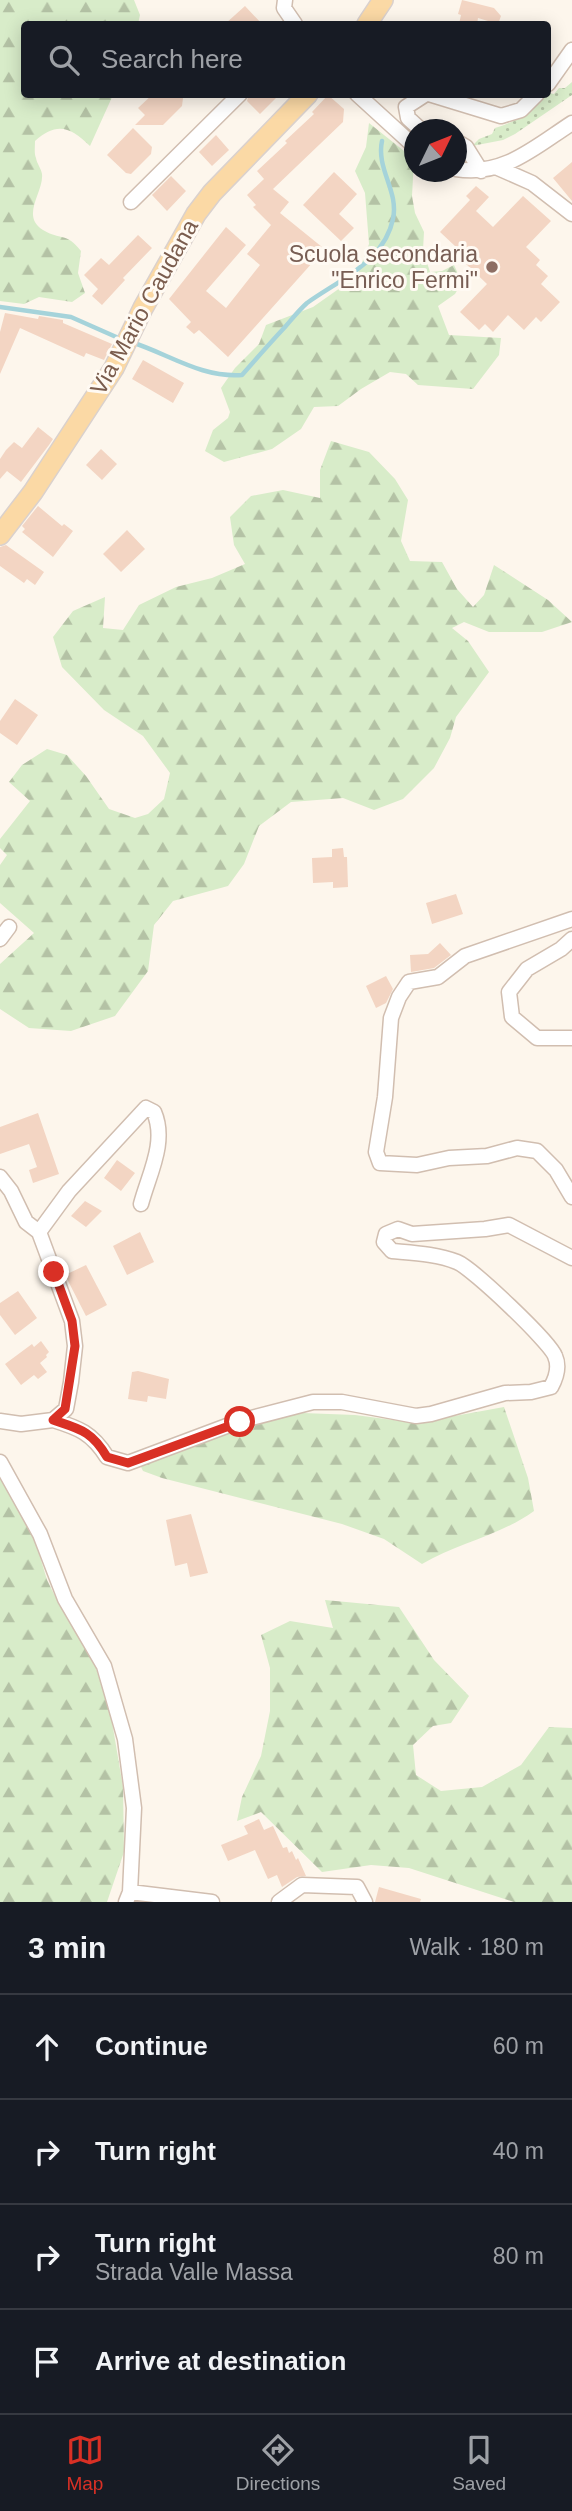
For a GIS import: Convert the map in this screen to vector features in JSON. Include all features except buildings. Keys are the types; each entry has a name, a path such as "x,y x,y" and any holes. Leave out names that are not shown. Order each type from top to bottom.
{"main road":[{"path":"369,21 383,0"},
{"name":"Via Mario Caudana","path":"0,535 33,492 114,368 196,214 212,193 304,98"}],"street":[{"path":"285,0 284,8 293,21"},
{"path":"551,79 572,50"},
{"path":"131,202 236,98"},
{"path":"361,98 404,136"},
{"path":"409,119 405,107 421,98"},
{"path":"441,98 501,116 521,110 533,98"},
{"path":"467,170 498,168 527,153 572,123"},
{"path":"467,150 481,171"},
{"path":"498,168 532,183 572,214"},
{"path":"572,919 465,956 438,977 408,982 398,997 391,1018 386,1097 376,1152 380,1163 417,1166 449,1158 487,1156 517,1148 537,1152 556,1170 572,1197"},
{"path":"572,939 561,949 527,969 509,992 512,1017 537,1038 572,1038"},
{"path":"39,1232 69,1191 146,1108 154,1112 159,1123 160,1144 141,1204"},
{"path":"0,1177 11,1191 26,1222 39,1232 72,1321 75,1346 65,1409 53,1420"},
{"path":"0,1421 21,1424 53,1420 78,1428 97,1440 107,1457 128,1463 240,1422 313,1402 342,1402 416,1416 505,1393 531,1392 551,1387 557,1376 556,1356 479,1275 460,1263 439,1257 393,1251 384,1242 386,1234 398,1229 412,1234 509,1225 572,1258"},
{"path":"0,1462 40,1534 65,1599 104,1666 125,1739 134,1808 128,1897 212,1902"},
{"path":"281,1902 303,1885 357,1887 365,1902"},
{"path":"281,1902 298,1902"}],"green space":[{"path":"0,0 134,0 140,15 139,21 21,21 21,98 112,98 90,146 76,134 63,129 50,131 35,141 35,156 42,181 33,218 43,230 67,238 81,251 78,273 85,293 72,302 39,297 24,304 0,301"},
{"path":"572,82 572,95 515,134 503,140 472,146 479,139 492,134 495,128 524,114 544,98 551,98 551,93 554,94 559,88 565,88"},
{"path":"369,123 404,151 404,182 413,182 415,213 424,232 423,250 430,272 442,271 454,265 462,282 455,294 438,306 449,335 501,338 499,355 473,389 418,385 406,374 390,372 338,406 314,407 301,429 272,449 224,462 205,451 213,430 228,418 230,412 221,388 235,368 259,344 266,325 313,307 357,276 369,244 365,193 355,171 366,147"},
{"path":"331,441 369,452 395,479 408,500 401,541 410,561 442,562 457,589 473,607 484,595 494,565 548,600 572,622 542,632 489,632 464,622 452,628 468,641 489,672 456,717 450,738 434,768 403,799 374,810 343,798 291,802 259,826 244,864 228,886 173,901 154,925 148,971 115,1016 71,1031 29,1028 0,1009 0,964 34,933 0,903 0,865 7,855 0,848 0,839 30,801 9,782 22,765 47,749 67,755 86,776 109,809 135,818 148,814 164,799 170,773 143,736 104,710 62,667 53,637 73,611 105,597 103,628 123,630 139,605 176,587 212,578 245,564 234,545 230,517 251,496 283,490 320,498 320,470"},
{"path":"504,1407 528,1478 534,1511 508,1526 422,1564 384,1539 342,1524 162,1478 143,1471 141,1467 196,1437 303,1413 355,1415 416,1423"},
{"path":"0,1474 32,1530 47,1580 95,1665 111,1716 123,1787 124,1852 107,1902 0,1902"},
{"path":"325,1600 399,1607 434,1660 469,1696 451,1723 433,1726 413,1745 416,1775 441,1791 482,1787 521,1765 549,1727 572,1728 572,1902 514,1902 409,1868 371,1865 322,1872 261,1812 237,1821 242,1797 261,1756 270,1711 270,1668 261,1635 290,1621 333,1628"}],"waterway":[{"path":"131,342 199,369 242,375 307,303 359,268 380,247 388,234 394,209 382,161 382,141"},
{"path":"0,307 71,317 123,340"}],"place":[{"name":"Scuola secondaria \"Enrico Fermi\"","path":"492,267"}],"route":[{"path":"54,1272 72,1321 75,1346 65,1409 53,1420 78,1428 97,1440 107,1457 128,1463 240,1422"}]}
